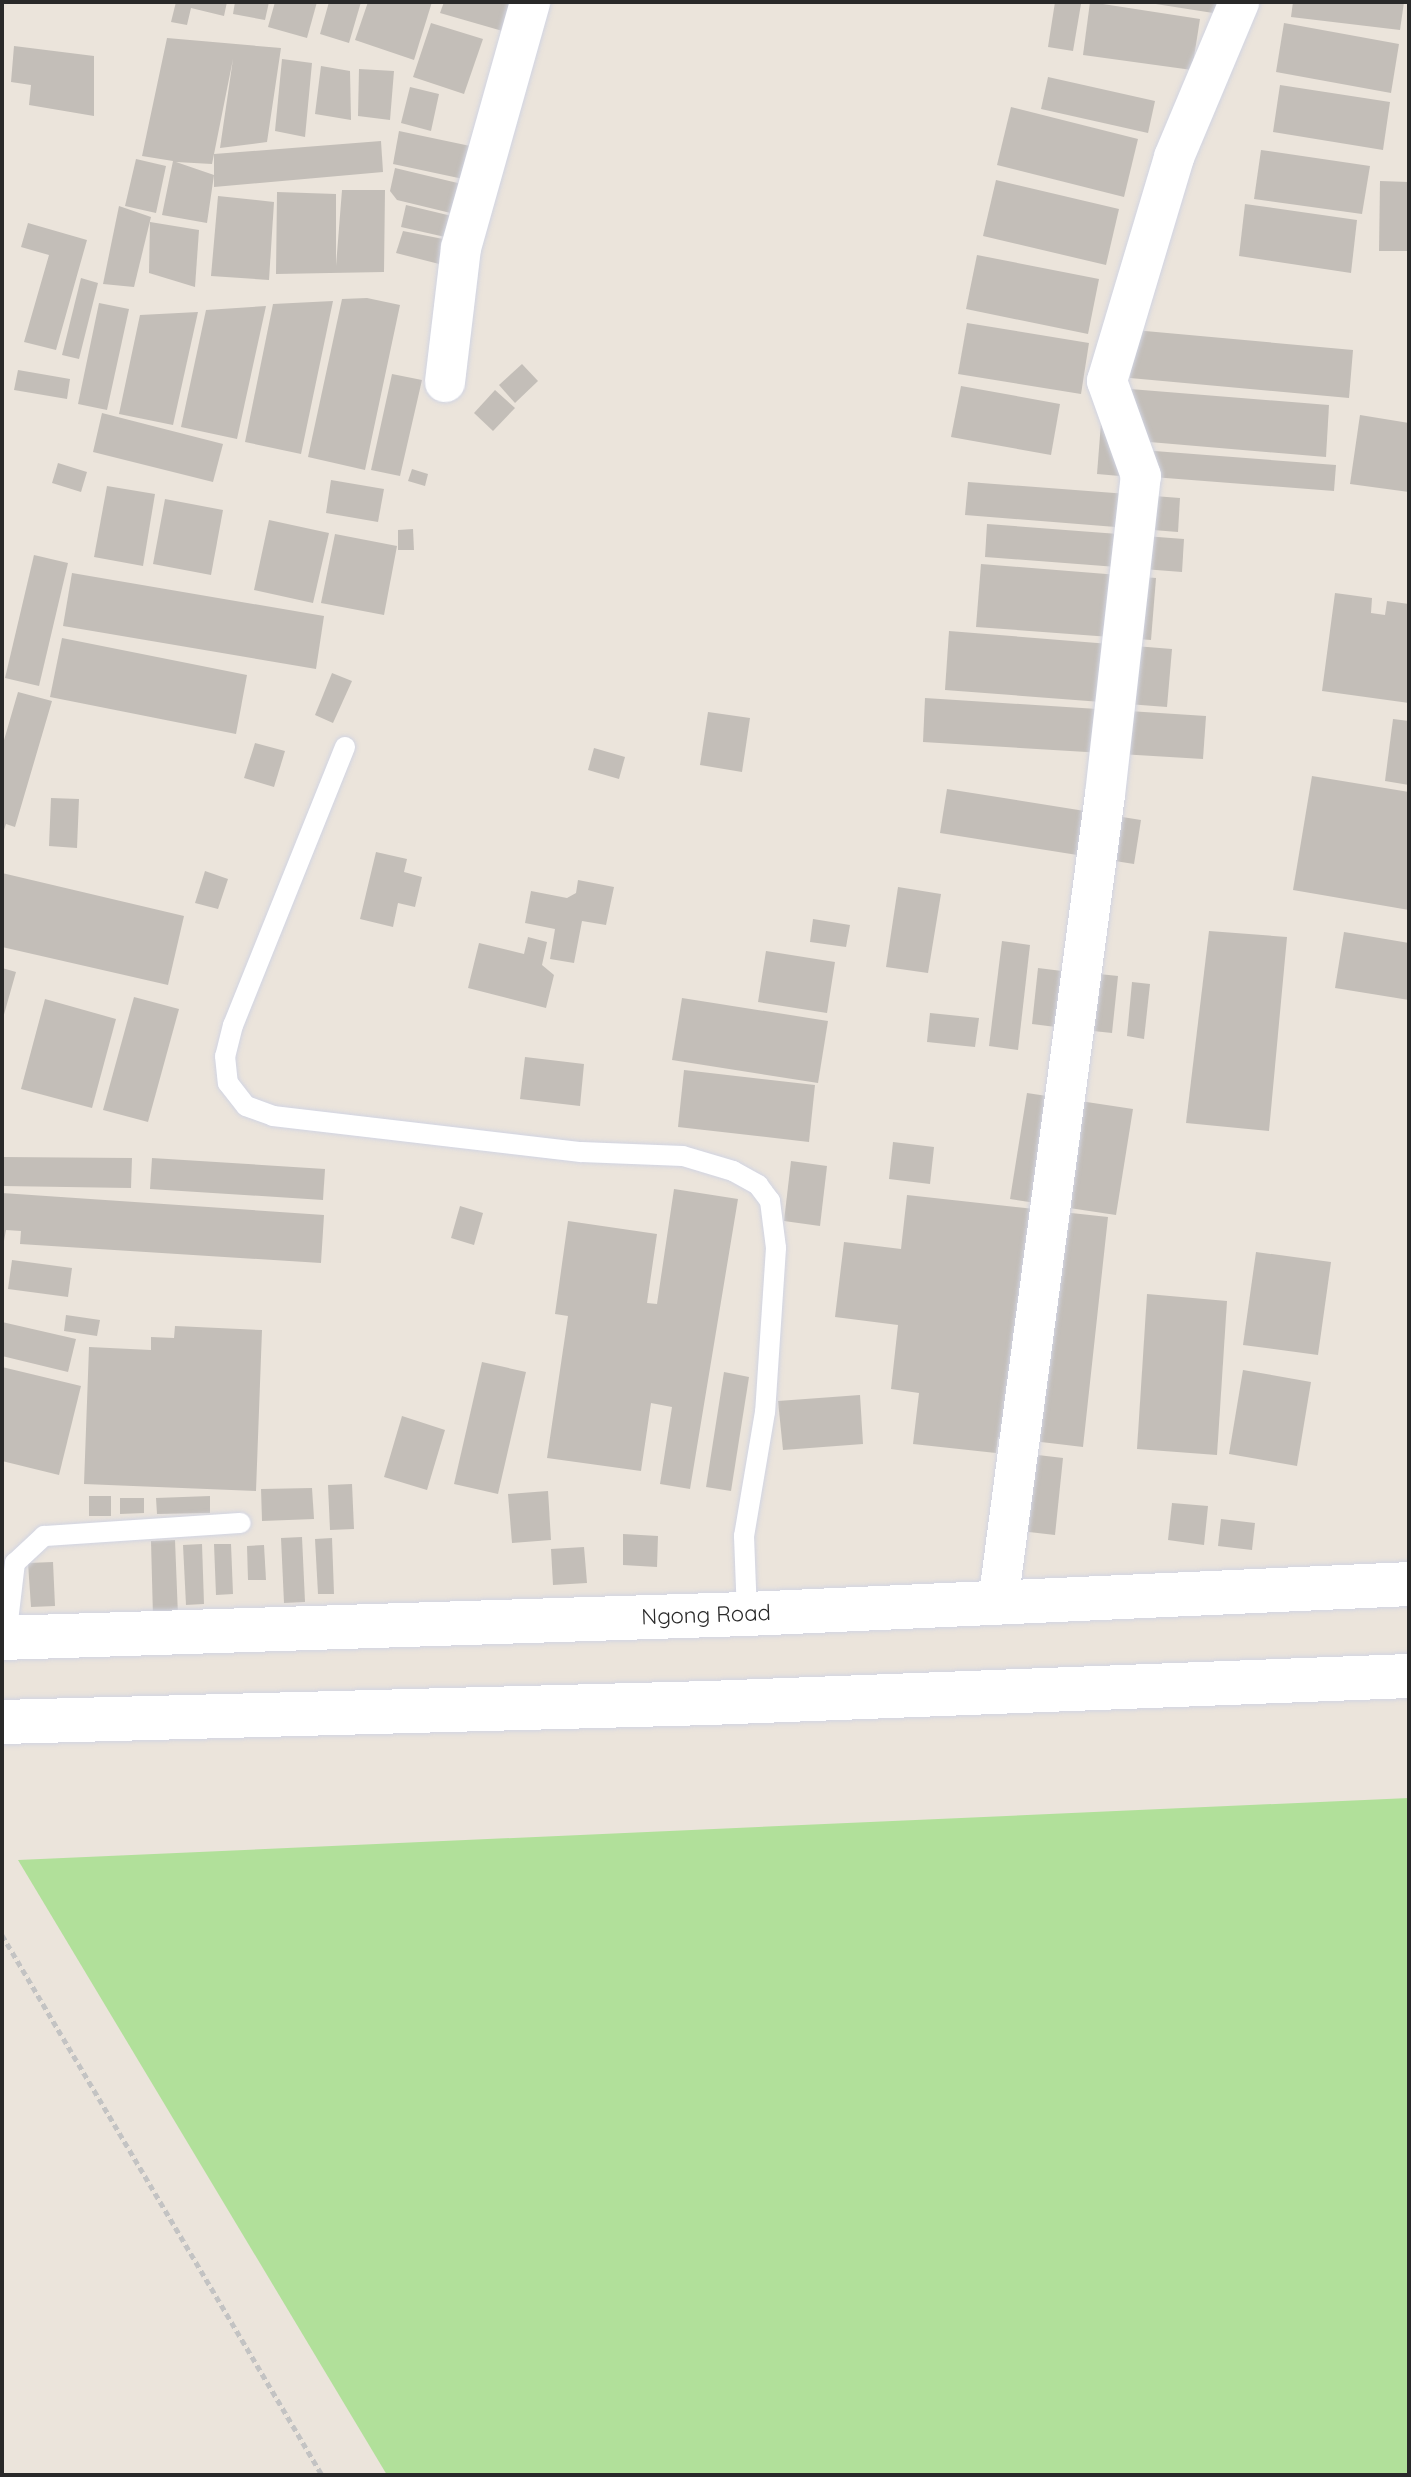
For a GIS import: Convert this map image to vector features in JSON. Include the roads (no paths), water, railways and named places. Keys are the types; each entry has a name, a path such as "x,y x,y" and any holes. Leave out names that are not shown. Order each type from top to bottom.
{"main road":[{"name":"Ngong Road","path":"4,1638 747,1614 1409,1584"},
{"path":"2,1722 709,1703 1409,1676"}],"street":[{"path":"445,382 461,248 530,2"},
{"path":"998,1603 1103,810 1141,476 1107,381 1174,157 1239,2"}],"lane":[{"path":"345,747 233,1025 225,1056 228,1083 246,1106 273,1116 581,1152 683,1156 733,1171 758,1185 770,1201 776,1248 765,1412 744,1536 747,1614"},
{"path":"4,1638 15,1563 44,1536 241,1523"}]}
